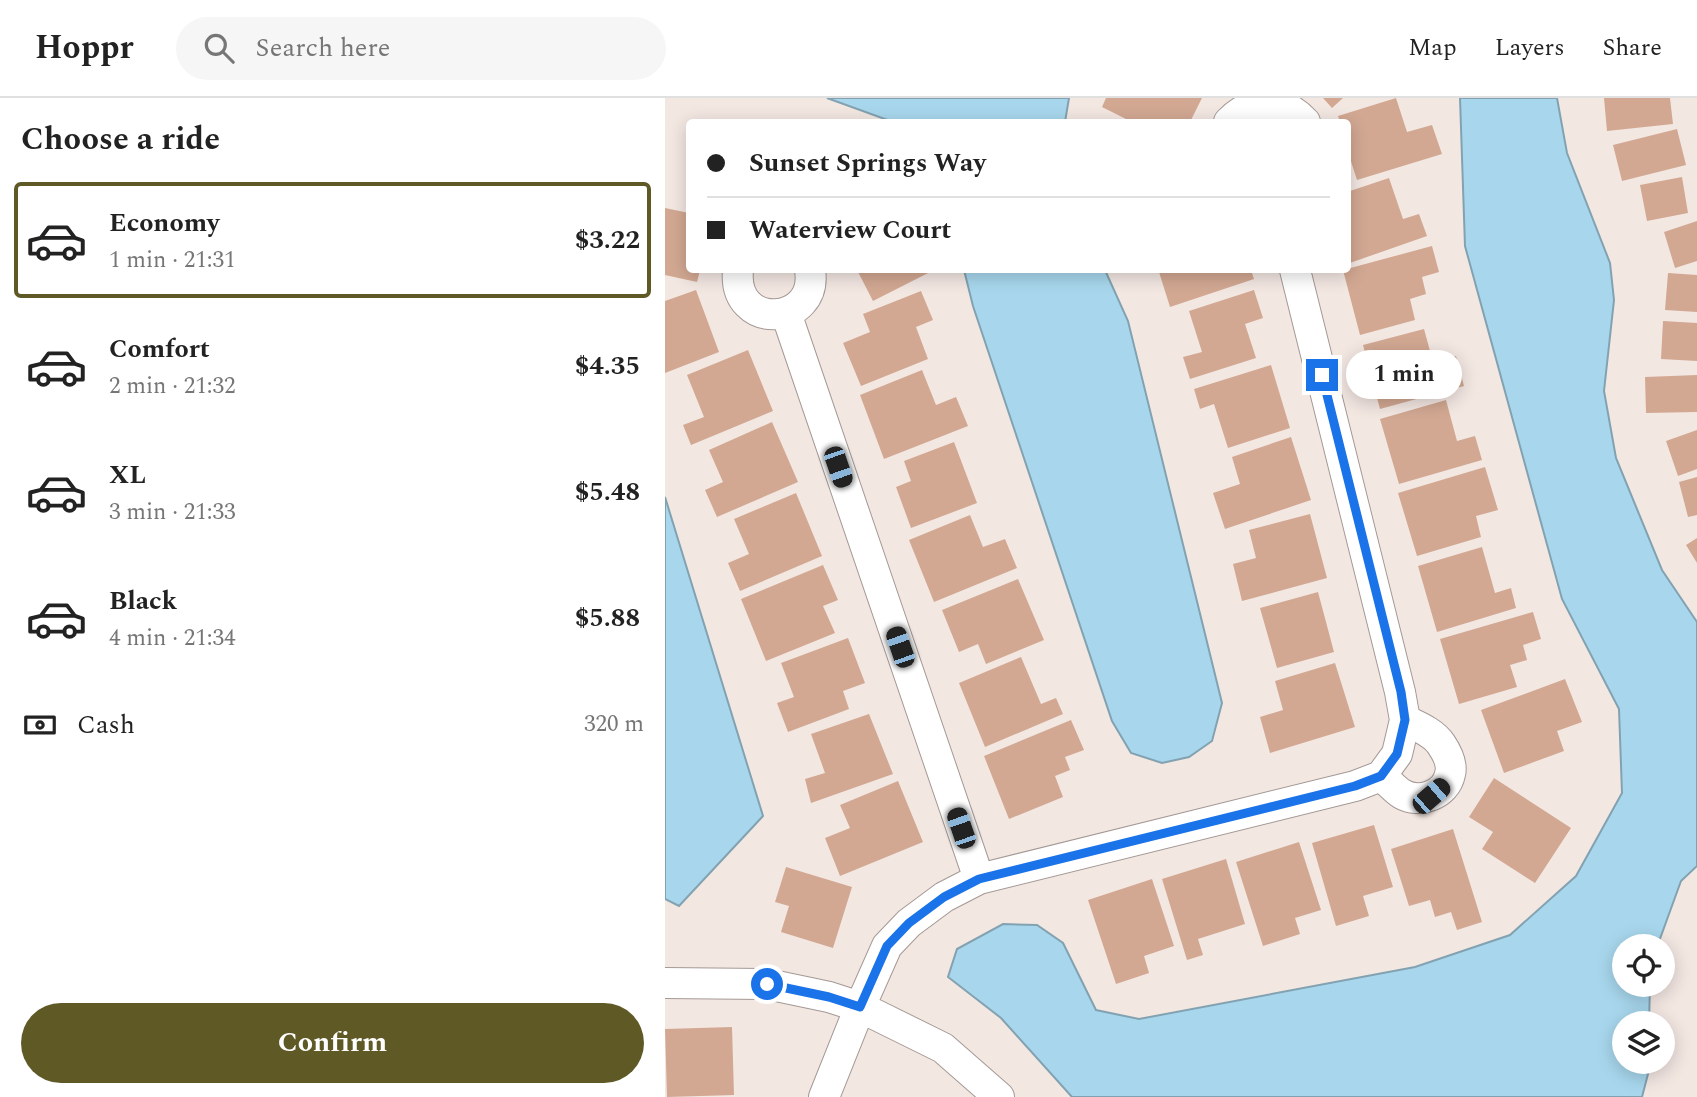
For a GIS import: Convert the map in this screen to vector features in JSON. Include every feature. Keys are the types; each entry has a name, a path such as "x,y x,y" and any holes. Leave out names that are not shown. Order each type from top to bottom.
{"street":[{"path":"1232,119 1242,110 1257,104 1272,103 1286,107 1303,119"},
{"path":"738,273 737,283 741,296 749,306 773,315 786,313 804,299 810,289 810,273"},
{"path":"824,1097 887,946 909,923 944,897 979,879 1355,786 1389,765 1405,720 1401,692 1297,273"},
{"path":"786,313 979,879"},
{"path":"1389,765 1402,794 1419,799 1431,796 1447,783 1451,772 1449,758 1440,742 1427,731 1405,720"},
{"path":"665,984 767,984 829,997 860,1007 943,1048 999,1097"}],"water":[{"path":"827,98 1069,98 1066,119 885,119"},
{"path":"1460,98 1557,98 1567,153 1610,263 1614,300 1604,391 1616,458 1662,570 1697,622 1697,866 1681,881 1662,934 1612,934 1612,997 1650,997 1649,1011 1612,1011 1612,1074 1648,1074 1642,1097 1072,1097 1001,1018 948,977 957,949 1003,924 1037,925 1063,943 1096,1010 1139,1019 1415,967 1510,935 1576,876 1622,793 1619,709 1562,599 1465,246"},
{"path":"965,273 1106,273 1128,321 1222,703 1212,741 1189,757 1162,763 1131,753 1112,721 973,306"},
{"path":"665,497 763,816 679,906 665,899"}],"building":[{"path":"1106,98 1202,98 1192,119 1126,119 1102,107"},
{"path":"1323,98 1343,98 1332,108"},
{"path":"1396,98 1407,132 1432,125 1442,154 1357,180 1351,161 1351,119 1339,119 1338,116"},
{"path":"1604,98 1670,98 1673,124 1607,131"},
{"path":"1677,129 1686,165 1622,181 1613,145"},
{"path":"1682,177 1688,213 1647,221 1640,185"},
{"path":"1389,178 1403,219 1419,214 1427,236 1351,263 1351,191"},
{"path":"665,208 686,212 686,273 699,273 697,282 665,275"},
{"path":"1697,221 1697,261 1675,268 1664,232"},
{"path":"1432,246 1439,272 1422,277 1426,294 1410,299 1415,320 1360,335 1344,273 1351,273 1351,268"},
{"path":"859,273 928,273 873,301"},
{"path":"1159,273 1252,273 1254,279 1170,307"},
{"path":"1668,273 1697,275 1697,312 1665,310"},
{"path":"696,290 719,352 665,373 665,301"},
{"path":"1254,290 1263,318 1245,324 1256,358 1190,379 1183,357 1202,352 1189,311"},
{"path":"921,291 933,320 916,327 928,359 861,386 843,343 870,332 863,314"},
{"path":"1663,321 1697,323 1697,361 1661,359"},
{"path":"1424,329 1433,362 1456,356 1464,386 1380,409 1363,345"},
{"path":"748,350 773,411 691,445 683,425 704,417 687,375"},
{"path":"1271,365 1290,428 1228,448 1214,404 1200,409 1194,389"},
{"path":"922,370 936,405 956,397 968,426 884,459 860,395"},
{"path":"1697,375 1697,412 1646,413 1645,377"},
{"path":"1446,400 1457,441 1475,436 1482,460 1399,484 1380,419"},
{"path":"772,422 798,482 717,517 705,490 723,482 709,450"},
{"path":"1697,430 1697,469 1678,476 1666,441"},
{"path":"1291,437 1311,500 1225,529 1213,493 1240,484 1232,457"},
{"path":"954,442 977,503 911,528 896,487 911,481 904,461"},
{"path":"1485,467 1498,510 1476,516 1481,537 1417,556 1398,493"},
{"path":"1697,477 1697,515 1688,517 1679,482"},
{"path":"796,493 822,556 740,591 728,563 749,554 734,519"},
{"path":"1310,514 1327,578 1242,601 1233,564 1256,558 1249,530"},
{"path":"970,515 983,547 1005,539 1017,568 934,602 909,540"},
{"path":"1697,538 1697,563 1686,545"},
{"path":"1482,547 1495,593 1511,588 1516,608 1437,632 1418,566"},
{"path":"823,565 838,600 823,606 835,633 766,661 741,599"},
{"path":"1018,579 1044,640 986,664 978,644 959,652 942,610"},
{"path":"1318,592 1334,652 1277,668 1260,608"},
{"path":"1533,612 1541,639 1523,645 1527,660 1510,665 1517,687 1459,704 1440,639"},
{"path":"848,638 865,683 843,691 849,709 788,732 777,703 794,697 781,663"},
{"path":"1021,657 1041,704 1056,698 1063,714 985,747 959,683"},
{"path":"1335,663 1355,727 1270,753 1260,717 1283,710 1275,681"},
{"path":"1565,679 1582,722 1557,731 1564,751 1504,773 1481,710"},
{"path":"869,714 893,774 811,803 805,779 825,773 811,734"},
{"path":"1071,720 1084,750 1065,757 1070,770 1055,776 1063,797 1009,819 984,756"},
{"path":"1494,778 1571,828 1535,883 1482,849 1493,832 1469,817"},
{"path":"898,781 923,842 840,876 825,838 850,828 840,805"},
{"path":"1374,825 1393,887 1363,896 1369,916 1336,926 1312,843"},
{"path":"1453,829 1482,922 1457,930 1451,912 1435,917 1430,900 1409,906 1391,849"},
{"path":"1299,842 1321,910 1295,918 1300,934 1263,946 1236,862"},
{"path":"1226,859 1245,924 1198,939 1203,955 1187,960 1162,879"},
{"path":"786,867 852,887 833,948 781,932 789,906 775,902"},
{"path":"1152,879 1174,946 1144,956 1149,973 1116,984 1088,900"},
{"path":"732,1027 734,1095 667,1097 665,1029"}],"route":[{"path":"767,984 829,997 860,1007 887,946 909,923 944,897 979,879 1355,786 1381,776 1397,754 1405,720 1401,692 1322,375"}]}
